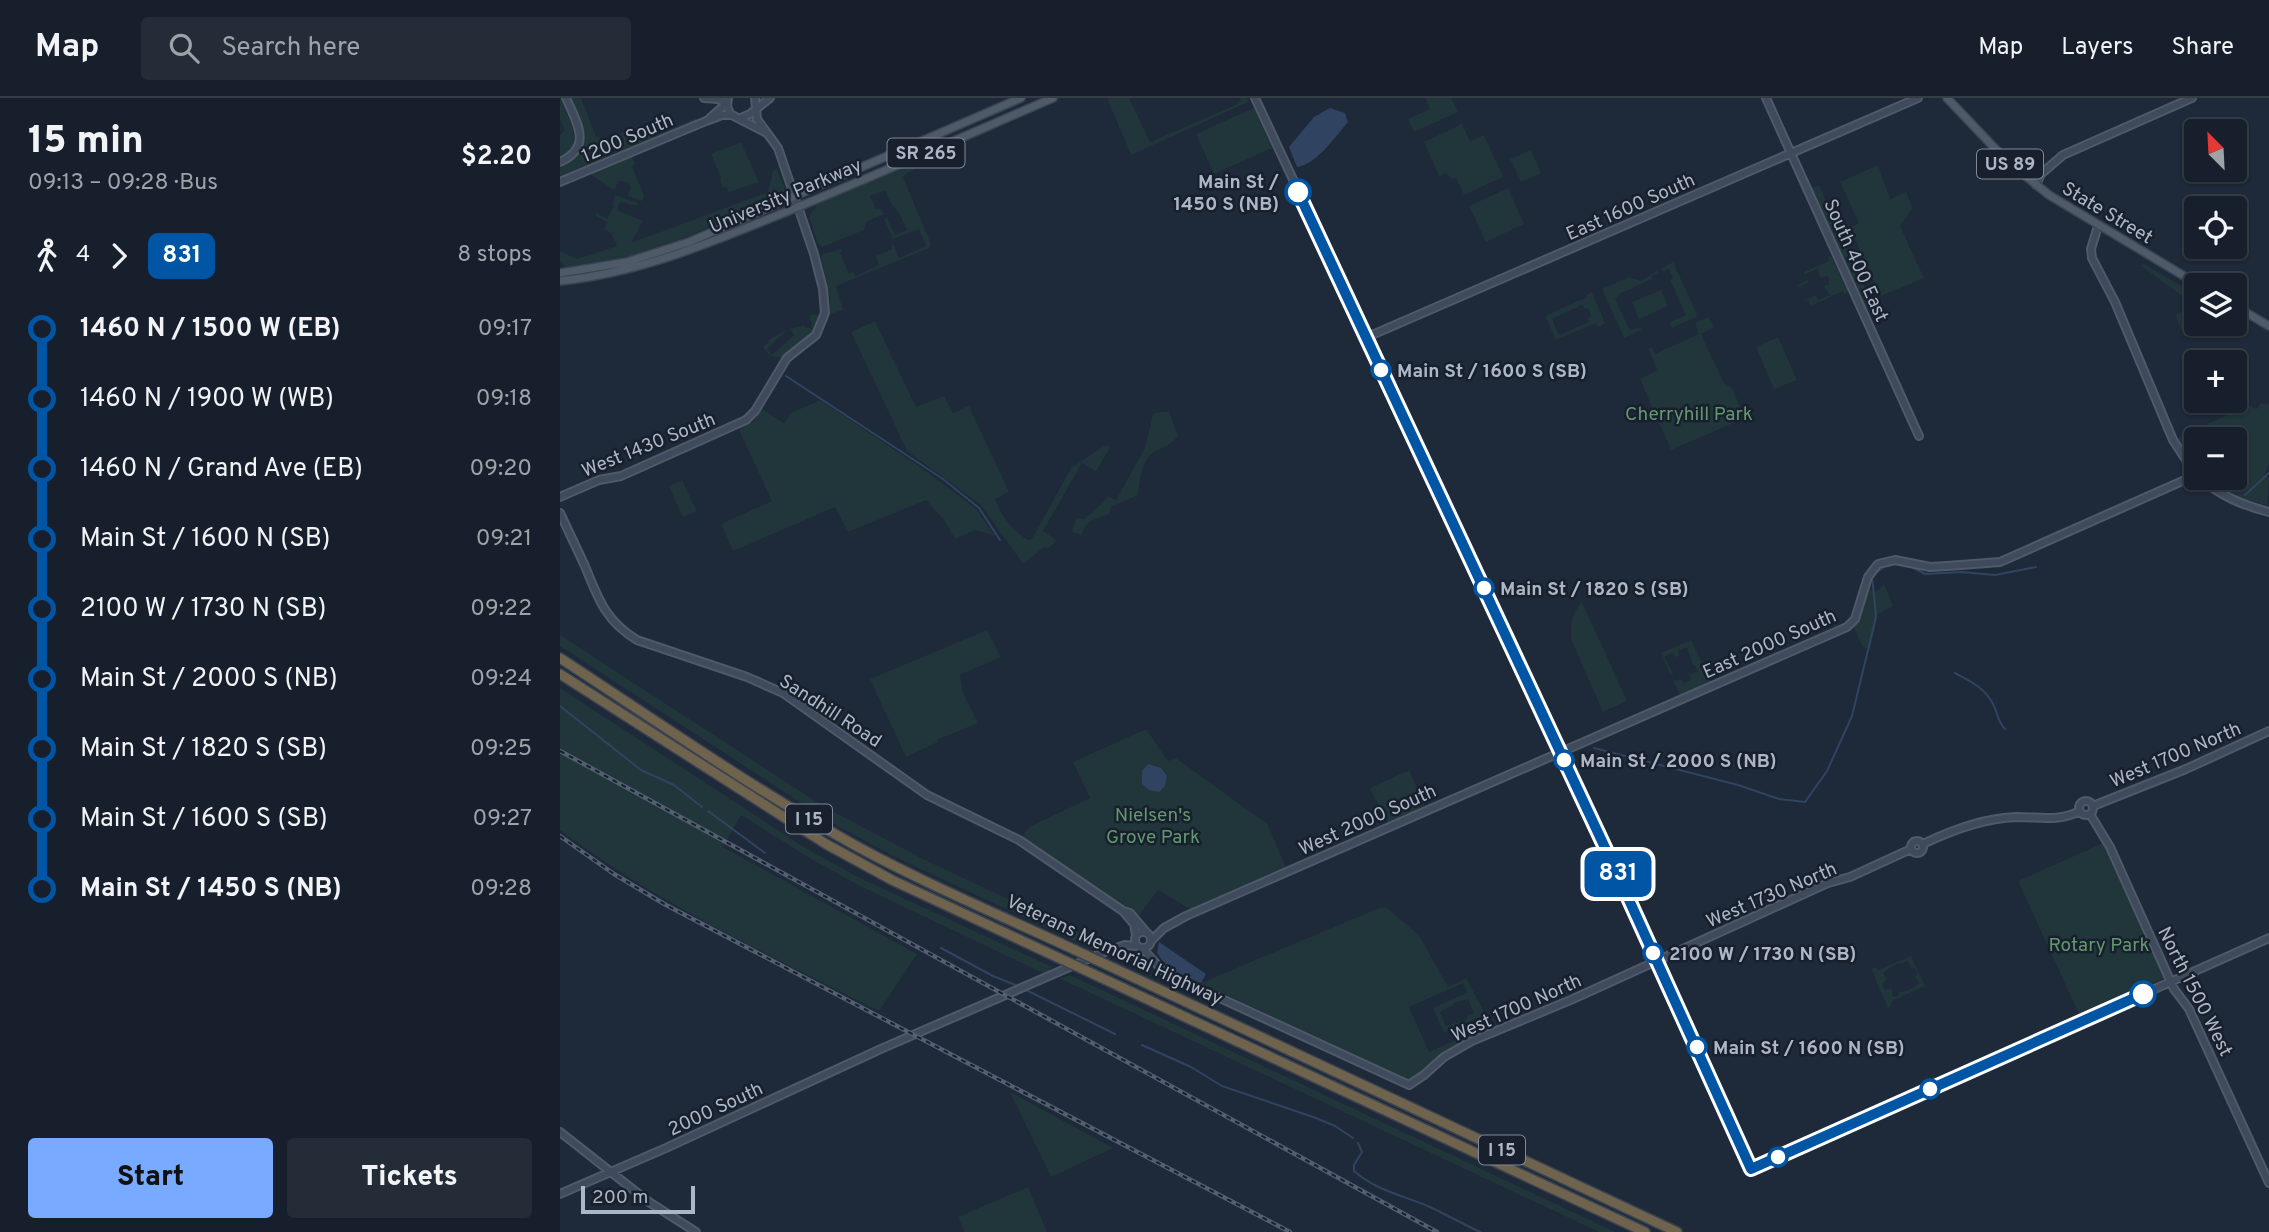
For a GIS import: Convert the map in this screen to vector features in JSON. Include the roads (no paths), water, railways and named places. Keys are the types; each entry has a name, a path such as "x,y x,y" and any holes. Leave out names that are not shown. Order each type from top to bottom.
{"highway":[{"name":"Veterans Memorial Highway","path":"560,658 786,805 897,867 1676,1232"},
{"name":"Veterans Memorial Highway","path":"560,674 767,809 892,880 1645,1232"}],"main road":[{"name":"University Parkway","path":"560,273 653,256 689,243 1021,98"},
{"name":"University Parkway","path":"560,281 619,272 666,260 1053,98"},
{"name":"State Street","path":"1947,98 1993,148 2036,185 2098,226 2184,276"},
{"path":"2247,313 2269,326"}],"street":[{"path":"560,162 573,154 580,139 580,131 566,98"},
{"path":"704,98 727,101 735,116 766,133"},
{"path":"755,98 757,119 778,148 798,207"},
{"name":"1200 South","path":"560,182 722,115 750,114 770,98"},
{"path":"1255,98 1615,869 1751,1169 2269,938"},
{"name":"South 400 East","path":"1766,98 1919,436"},
{"name":"East 1600 South","path":"1365,338 1919,98"},
{"path":"2036,185 2042,174 2063,155 2192,98"},
{"name":"1200 South","path":"706,121 727,101"},
{"name":"West 1430 South","path":"560,497 599,480 621,476 746,420 755,411 787,358 816,335 823,322 823,289 798,207"},
{"path":"2098,226 2091,249 2097,268 2115,302 2173,440 2184,456"},
{"name":"East 2000 South","path":"1560,752 1847,627 1855,619 1868,577 1878,564 1895,560 1930,566 2000,562 2184,482"},
{"path":"2213,490 2239,504 2269,512"},
{"name":"Sandhill Road","path":"560,513 598,601 622,632 637,640 747,677 783,693 927,795 1019,840 1130,913 1152,942 1158,965"},
{"name":"West 1700 North","path":"2093,806 2186,769 2269,731"},
{"name":"West 2000 South","path":"1140,947 1148,947 1164,928 1186,916 1560,752"},
{"path":"2085,802 2093,806 2090,814 2086,815 2080,811 2085,802"},
{"name":"West 1730 North","path":"1604,985 1828,883 1850,877 1911,849 1914,841 1923,844 1983,822 2015,817 2048,820 2069,817 2080,811"},
{"name":"North 1500 West","path":"2090,814 2110,847 2177,996 2189,1009 2269,1183"},
{"name":"Sandhill Road","path":"1124,911 1134,924 1140,947"},
{"name":"West 2000 South","path":"1136,936 1180,916 1186,916"},
{"path":"1102,953 1136,936"},
{"path":"1102,953 1127,945 1140,947 1158,965"},
{"name":"2000 South","path":"560,1194 883,1048 893,1041 1102,953"},
{"name":"West 1700 North","path":"1158,965 1172,976 1409,1085 1465,1044 1604,985"},
{"path":"560,1132 649,1202 696,1232"}],"water":[{"path":"1330,108 1345,113 1348,122 1318,156 1297,167 1289,147 1314,117"},
{"path":"1148,764 1161,768 1167,776 1165,786 1159,792 1149,790 1142,784 1142,771"},
{"path":"1159,942 1206,974 1201,983 1176,972 1166,964 1157,953"}],"waterway":[{"path":"786,376 943,479 979,508 1000,540"},
{"path":"2245,495 2269,473"},
{"path":"1594,748 1738,785 1779,799 1805,802 1827,771 1852,716 1876,617 1872,576 1884,567 1897,564 1912,567 1925,574 1961,572 1995,575 2036,567"},
{"path":"1955,673 1985,693 2005,729"},
{"path":"560,706 641,770 674,785 702,807"},
{"path":"708,811 765,853"},
{"path":"941,948 1018,986"},
{"path":"1026,990 1115,1034"},
{"path":"1142,1045 1191,1067 1222,1086 1316,1118 1353,1138"},
{"path":"1358,1143 1362,1152 1354,1165 1354,1171 1363,1178 1480,1232"}],"railway":[{"path":"560,751 1437,1232"},
{"path":"560,836 614,874 666,905 1290,1232"}],"place":[{"name":"Main St / 1450 S (NB)","path":"1298,192"},
{"name":"Main St / 1600 S (SB)","path":"1381,370"},
{"name":"Main St / 1820 S (SB)","path":"1484,588"},
{"name":"Main St / 2000 S (NB)","path":"1564,760"},
{"name":"2100 W / 1730 N (SB)","path":"1653,953"},
{"name":"Main St / 1600 N (SB)","path":"1697,1047"}],"park label":[{"name":"Cherryhill Park","path":"1689,413"},
{"name":"Nielsen's Grove Park","path":"1153,825"},
{"name":"Rotary Park","path":"2099,944"}]}
